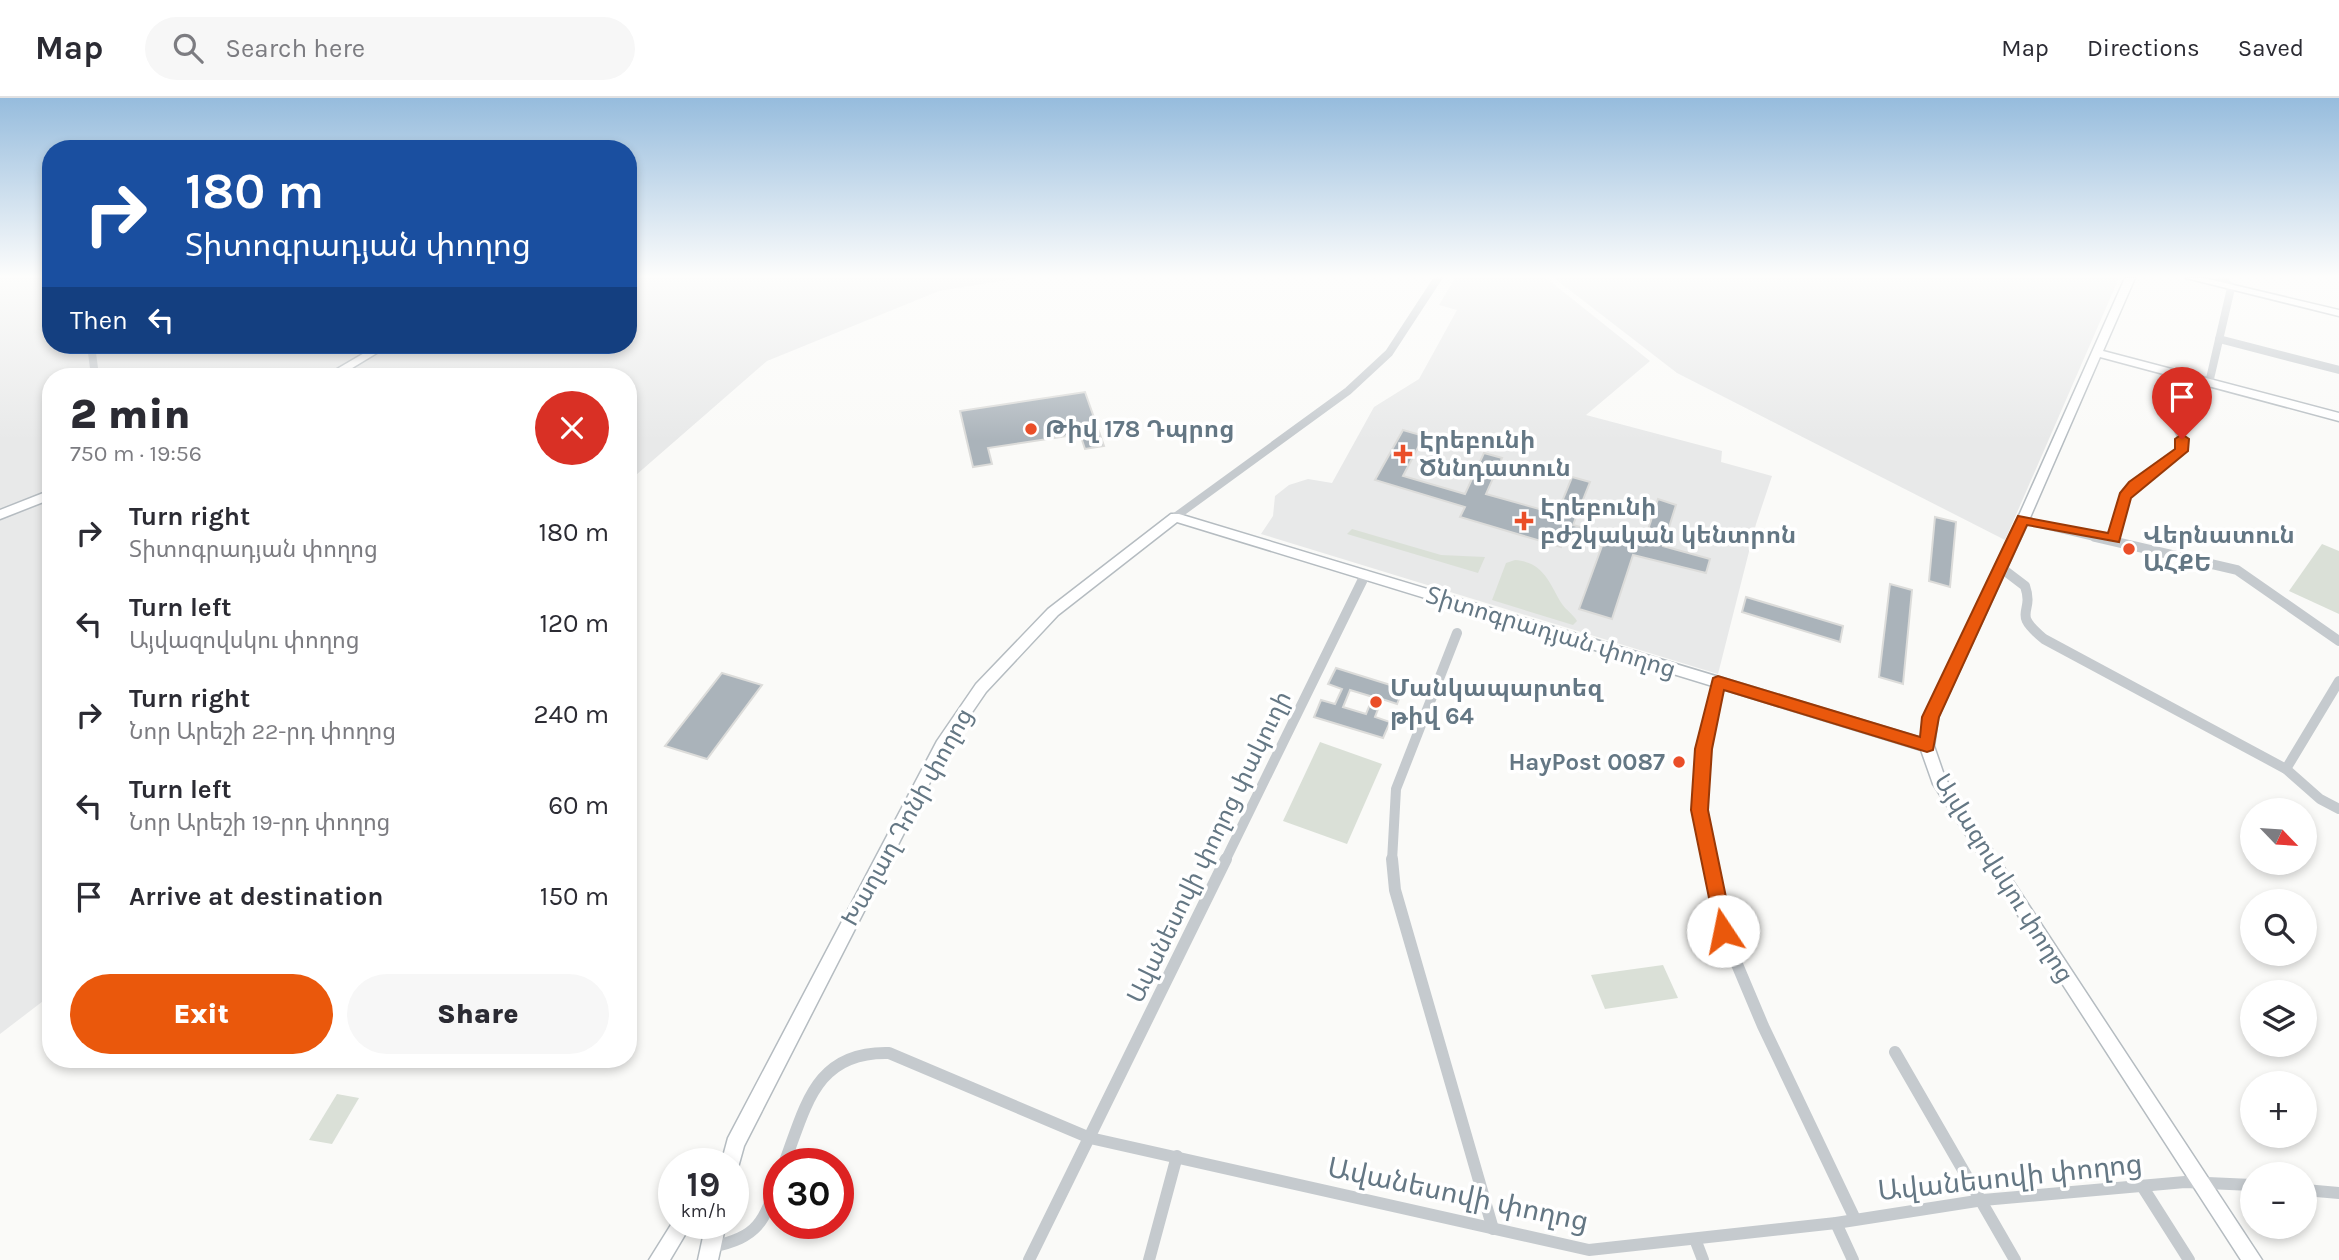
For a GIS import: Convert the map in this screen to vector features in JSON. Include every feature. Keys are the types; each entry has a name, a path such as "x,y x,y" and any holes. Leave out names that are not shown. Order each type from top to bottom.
{"street":[{"name":"Խաղաղ Դոնի փողոց","path":"734,1148 942,745 981,688 1053,612 1090,580 1348,391 1389,353 1404,332"},
{"name":"Այվազովսկու փողոց","path":"2105,332 2023,520 1931,717 1927,746 1938,780 2252,1260"},
{"path":"2209,383 2221,332"},
{"path":"2219,339 2339,370"},
{"path":"2096,353 2339,418"},
{"path":"345,368 369,354"},
{"path":"2114,539 2124,497 2134,485 2182,451 2182,439 2165,407 2190,378"},
{"path":"0,515 42,498"},
{"name":"Տիտոգրադյան փողոց","path":"1175,517 1927,746"},
{"path":"2023,520 2114,539 2236,570 2339,641"},
{"path":"2000,568 2027,586 2029,592 2023,616 2028,626 2044,639 2286,769 2320,799 2339,809"},
{"name":"Ավանեսովի փողոց փակուղի","path":"1029,1260 1365,575"},
{"path":"1457,632 1396,789 1392,857 1395,890 1493,1228"},
{"path":"2286,769 2339,681"},
{"path":"1718,682 1704,749 1699,810 1723,931 1763,1026 1855,1219"},
{"name":"Ավանեսովի փողոց","path":"791,1148 819,1080 836,1063 851,1054 871,1050 889,1053 1090,1138 1589,1250 1836,1223 1983,1200 2202,1182 2240,1184"},
{"path":"1895,1052 1983,1200 2015,1260"},
{"path":"732,1148 735,1143"},
{"path":"1149,1260 1177,1156"},
{"path":"2142,1186 2189,1260"},
{"path":"2317,1191 2339,1193"},
{"path":"709,1254 754,1233 763,1221"},
{"path":"1836,1223 1853,1260"},
{"path":"659,1260 673,1239"},
{"path":"1695,1239 1703,1260"}],"shaded area":[{"path":"0,332 42,332 42,354 637,354 637,332 838,332 767,361 637,474 637,368 42,368 42,1002 0,1034"},
{"path":"1445,332 1614,332 1650,361 1586,415 1722,451 1721,462 1772,476 1756,524 1718,674 1261,534 1273,516 1275,496 1289,485 1308,479 1332,483 1374,407 1419,379"},
{"path":"1624,332 2095,332 2005,540 1677,373"},
{"path":"1352,529 1441,555 1485,557 1478,573 1347,534"},
{"path":"2322,544 2339,551 2339,614 2289,591"},
{"path":"1515,560 1539,569 1562,604 1574,616 1577,621 1573,625 1492,600 1506,563"},
{"path":"1320,742 1382,764 1347,844 1283,821"},
{"path":"1663,965 1678,998 1605,1009 1591,975"},
{"path":"337,1094 359,1098 332,1144 309,1140"}],"building":[{"name":"Թիվ 178 Դպրոց","path":"1085,392 1104,446 1085,449 1080,434 988,448 992,464 973,467 960,411"},
{"name":"Էրեբունի բժշկական կենտրոն","path":"1403,430 1424,436 1403,476 1465,494 1484,453 1502,458 1486,494 1557,514 1572,477 1590,482 1573,525 1643,545 1658,499 1676,505 1663,546 1710,559 1706,573 1633,555 1612,619 1579,609 1602,546 1566,535 1561,547 1460,517 1465,507 1375,480"},
{"path":"1935,517 1956,522 1950,587 1929,581"},
{"path":"1890,584 1912,590 1903,684 1879,677"},
{"path":"1746,597 1843,626 1840,642 1742,612"},
{"name":"Մանկապարտեզ թիվ 64","path":"1336,668 1403,689 1397,704 1382,699 1375,717 1390,722 1383,738 1314,717 1321,700 1335,704 1342,689 1328,684","holes":["1350,690 1373,697 1366,714 1343,707"]},
{"path":"722,673 762,685 707,759 665,746"}],"place":[{"name":"Թիվ 178 Դպրոց","path":"1031,429"},
{"name":"Էրեբունի Ծննդատուն","path":"1403,454"},
{"name":"Էրեբունի բժշկական կենտրոն","path":"1524,521"},
{"name":"Վերնատուն ԱՀՔԵ","path":"2129,549"},
{"name":"Մանկապարտեզ թիվ 64","path":"1376,702"},
{"name":"HayPost 0087","path":"1679,762"}],"route":[{"path":"1723,931 1699,810 1704,749 1718,682 1927,746 1931,717 2023,520 2114,539 2124,497 2134,485 2182,451 2182,439"}]}
